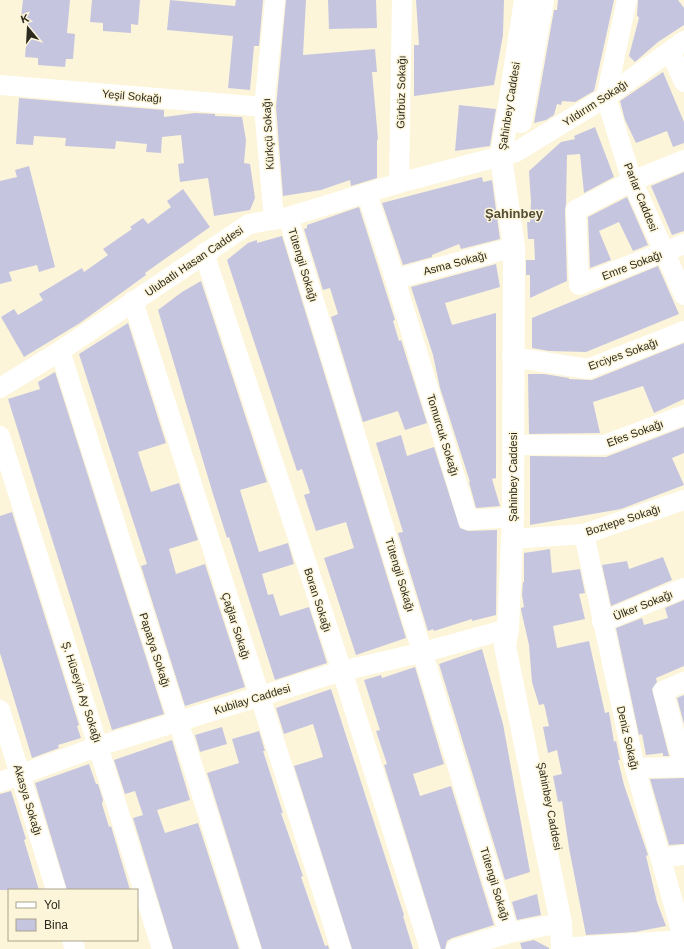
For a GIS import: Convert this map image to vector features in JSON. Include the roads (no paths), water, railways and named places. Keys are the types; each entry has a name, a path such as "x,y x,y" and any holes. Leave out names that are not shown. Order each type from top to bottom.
{"main road":[{"name":"Şahinbey Caddesi","path":"525,0 509,155 514,246 512,357 513,516 508,629 517,639 575,931 571,948"},
{"path":"509,155 543,0"},
{"path":"508,629 505,646 561,923 571,948"}],"street":[{"name":"Kürkçü Sokağı","path":"275,0 264,107 281,218"},
{"name":"Gürbüz Sokağı","path":"399,183 402,0"},
{"path":"606,97 627,0"},
{"name":"Yıldırım Sokağı","path":"509,155 606,97 677,46"},
{"path":"677,46 684,82"},
{"name":"Yeşil Sokağı","path":"0,85 264,107"},
{"name":"Parlar Caddesi","path":"606,97 632,181 684,295"},
{"name":"Ulubatlı Hasan Caddesi","path":"1,385 60,351 249,224 281,218 367,194 399,183 509,155"},
{"path":"632,181 684,160"},
{"name":"Emre Sokağı","path":"632,181 576,210 579,285 684,244"},
{"name":"Tomurcuk Sokağı","path":"367,194 395,279 468,520 513,516"},
{"name":"Tütengil Sokağı","path":"281,218 424,652 509,933"},
{"name":"Asma Sokağı","path":"395,279 514,246"},
{"name":"Boran Sokağı","path":"204,253 342,671 430,949"},
{"name":"Çağlar Sokağı","path":"133,301 259,698 341,949"},
{"name":"Erciyes Sokağı","path":"512,357 588,369 684,331"},
{"name":"Papatya Sokağı","path":"60,351 251,949"},
{"name":"Efes Sokağı","path":"513,445 604,445 684,415"},
{"name":"Ş. Hüseyin Ay Sokağı","path":"0,436 162,949"},
{"name":"Boztepe Sokağı","path":"512,539 584,534 684,500"},
{"name":"Deniz Sokağı","path":"584,534 634,768 684,940"},
{"name":"Ülker Sokağı","path":"602,622 684,588"},
{"name":"Kubilay Caddesi","path":"0,782 99,746 259,698 342,671 424,652 508,629"},
{"path":"634,768 684,767 663,691 684,682"},
{"name":"Akasya Sokağı","path":"0,710 56,889"},
{"path":"661,858 684,855"},
{"path":"456,949 509,933 561,923"},
{"path":"571,948 684,940"}],"district":[{"name":"Şahinbey","path":"514,213"}]}
